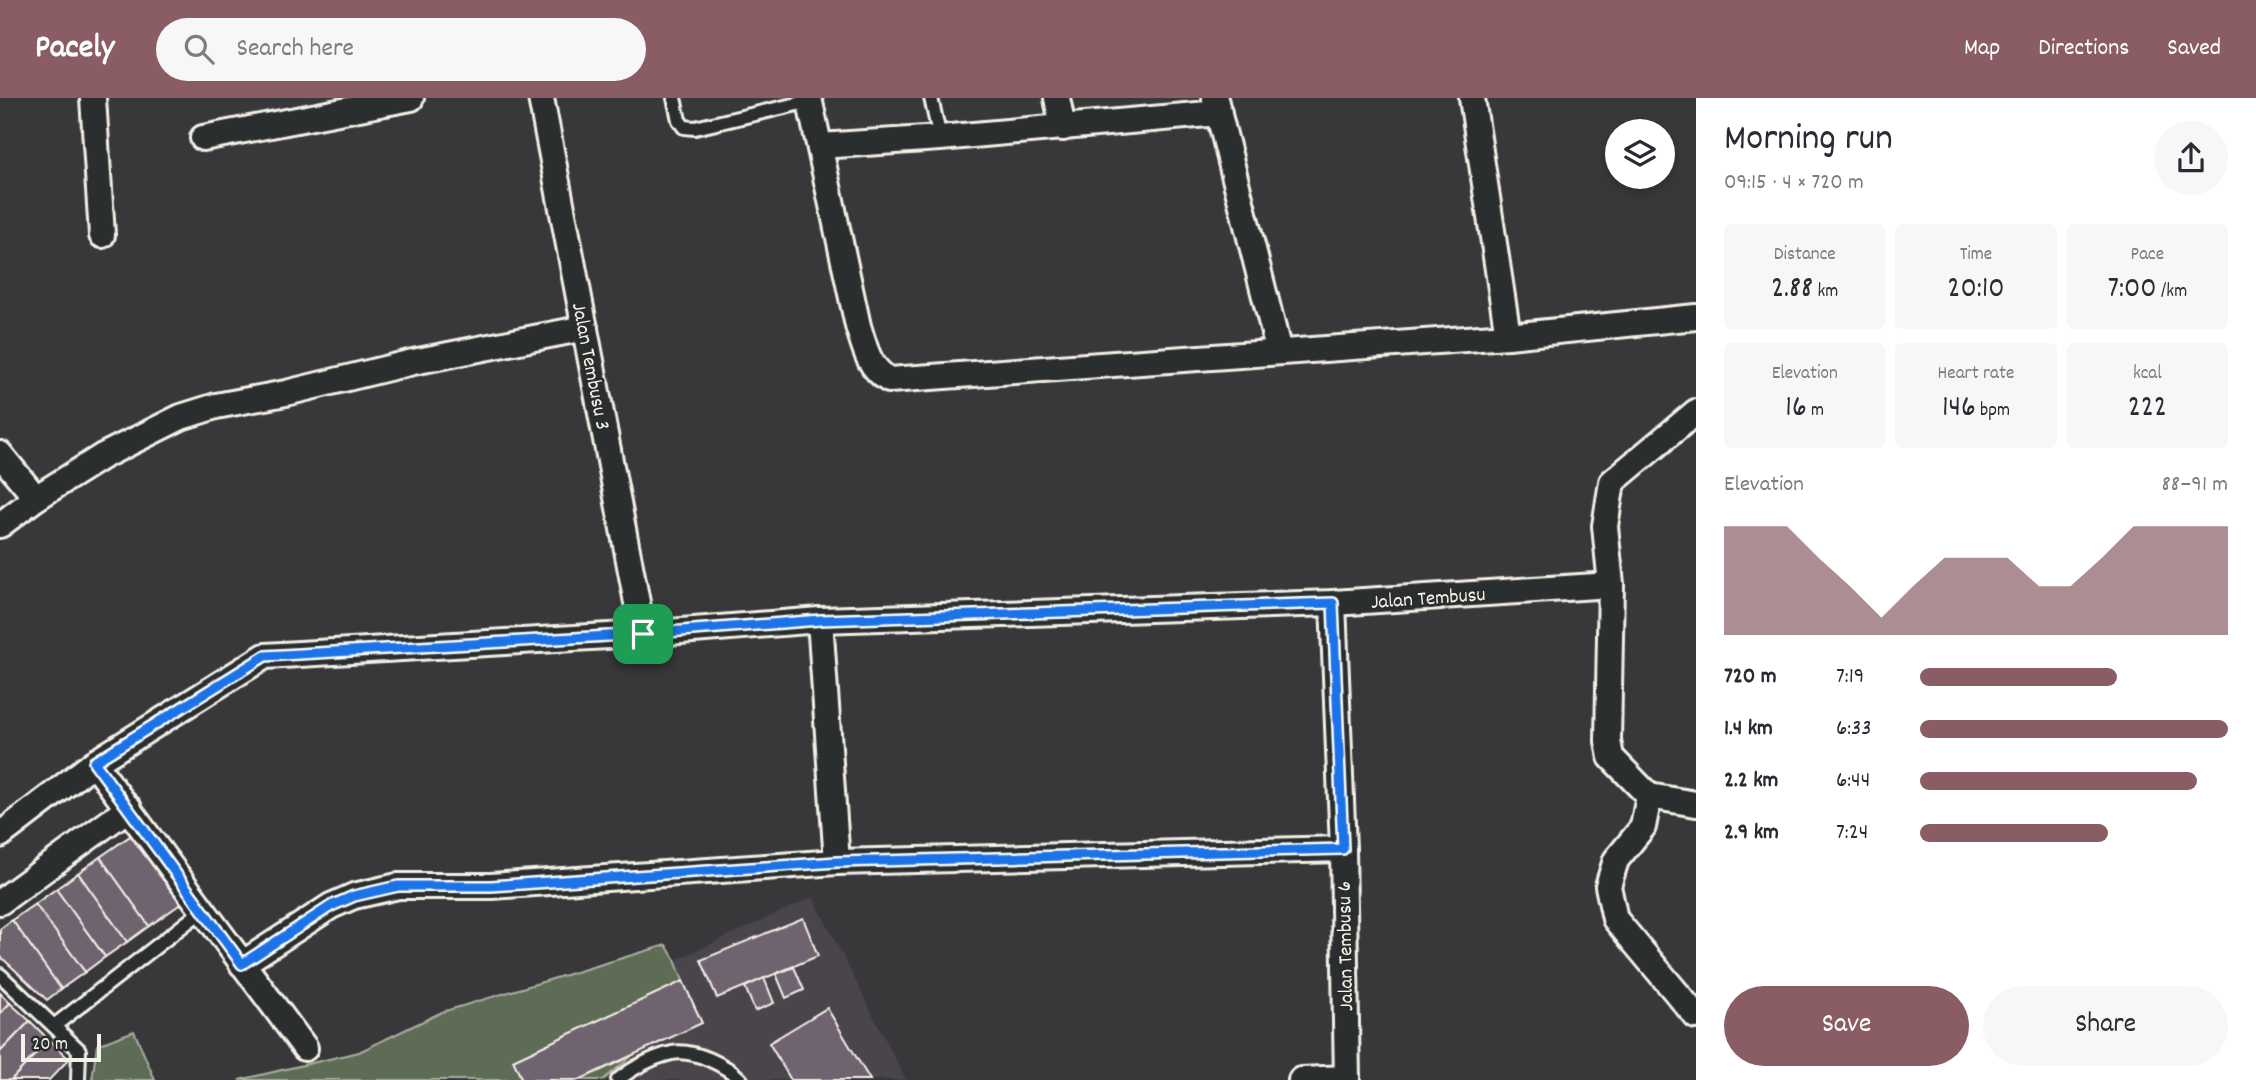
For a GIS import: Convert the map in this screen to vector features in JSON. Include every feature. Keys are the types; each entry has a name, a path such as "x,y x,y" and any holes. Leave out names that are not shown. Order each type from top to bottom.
{"street":[{"path":"93,98 102,235"},
{"path":"203,138 286,110 407,98"},
{"name":"Jalan Tembusu 3","path":"541,98 643,634"},
{"path":"1057,98 1063,128"},
{"path":"1472,98 1508,336"},
{"path":"810,99 858,326 869,361 877,373 889,380 1508,336 1696,317"},
{"path":"820,146 1063,128 1217,106 1279,352"},
{"path":"0,525 36,498 103,456 181,417 216,406 286,393 413,362 585,328"},
{"path":"1696,412 1612,482 1605,526 1611,585 1608,741 1611,757 1649,796 1696,804"},
{"path":"0,454 36,498"},
{"name":"Jalan Tembusu","path":"0,835 94,762 265,656 643,634 820,620 1333,603 1611,585"},
{"name":"Jalan Tembusu 6","path":"1333,603 1343,849 1347,1079"},
{"path":"820,620 837,862"},
{"path":"94,762 305,1048"},
{"path":"1649,796 1643,827 1616,860 1608,886 1615,919 1696,1016"},
{"path":"0,902 129,808"},
{"path":"242,964 331,906 354,896 398,886 491,886 837,862 1343,849"},
{"path":"1301,1080 1347,1079"}],"lane":[{"path":"674,98 679,120 684,127 695,128 810,99"},
{"path":"931,98 940,138"},
{"path":"54,1026 203,910"},
{"path":"0,975 79,1050 78,1080"},
{"path":"618,1080 629,1071 673,1053 706,1058 733,1072 741,1080"}],"shaded area":[{"path":"813,897 906,1080 413,1080"}],"green space":[{"path":"666,945 683,981 513,1060 522,1080 239,1080 359,1052 442,1012"},
{"path":"134,1031 155,1080 92,1080 97,1045"},
{"path":"632,1056 603,1080 580,1080"}],"building":[{"path":"133,834 182,903 149,926 100,857"},
{"path":"100,857 149,926 127,942 78,873"},
{"path":"78,873 127,942 105,957 56,889"},
{"path":"56,889 105,957 85,972 35,904"},
{"path":"35,904 85,972 61,989 12,920"},
{"path":"803,918 818,956 717,998 701,960"},
{"path":"12,920 61,989 47,1000 0,956 0,929"},
{"path":"794,967 804,990 786,998 776,974"},
{"path":"764,978 774,1003 755,1011 745,987"},
{"path":"683,981 702,1023 579,1080 522,1080 513,1060"},
{"path":"0,993 10,1003 0,1014"},
{"path":"10,1003 30,1021 0,1052 0,1014"},
{"path":"827,1008 870,1080 791,1080 769,1043"},
{"path":"30,1021 49,1040 11,1080 0,1080 0,1052"},
{"path":"49,1040 69,1059 49,1080 11,1080"}],"route":[{"path":"1333,603 1343,849 837,862 491,886 398,886 354,896 331,906 242,964 94,762 265,656 643,634 820,620 1333,603"}]}
